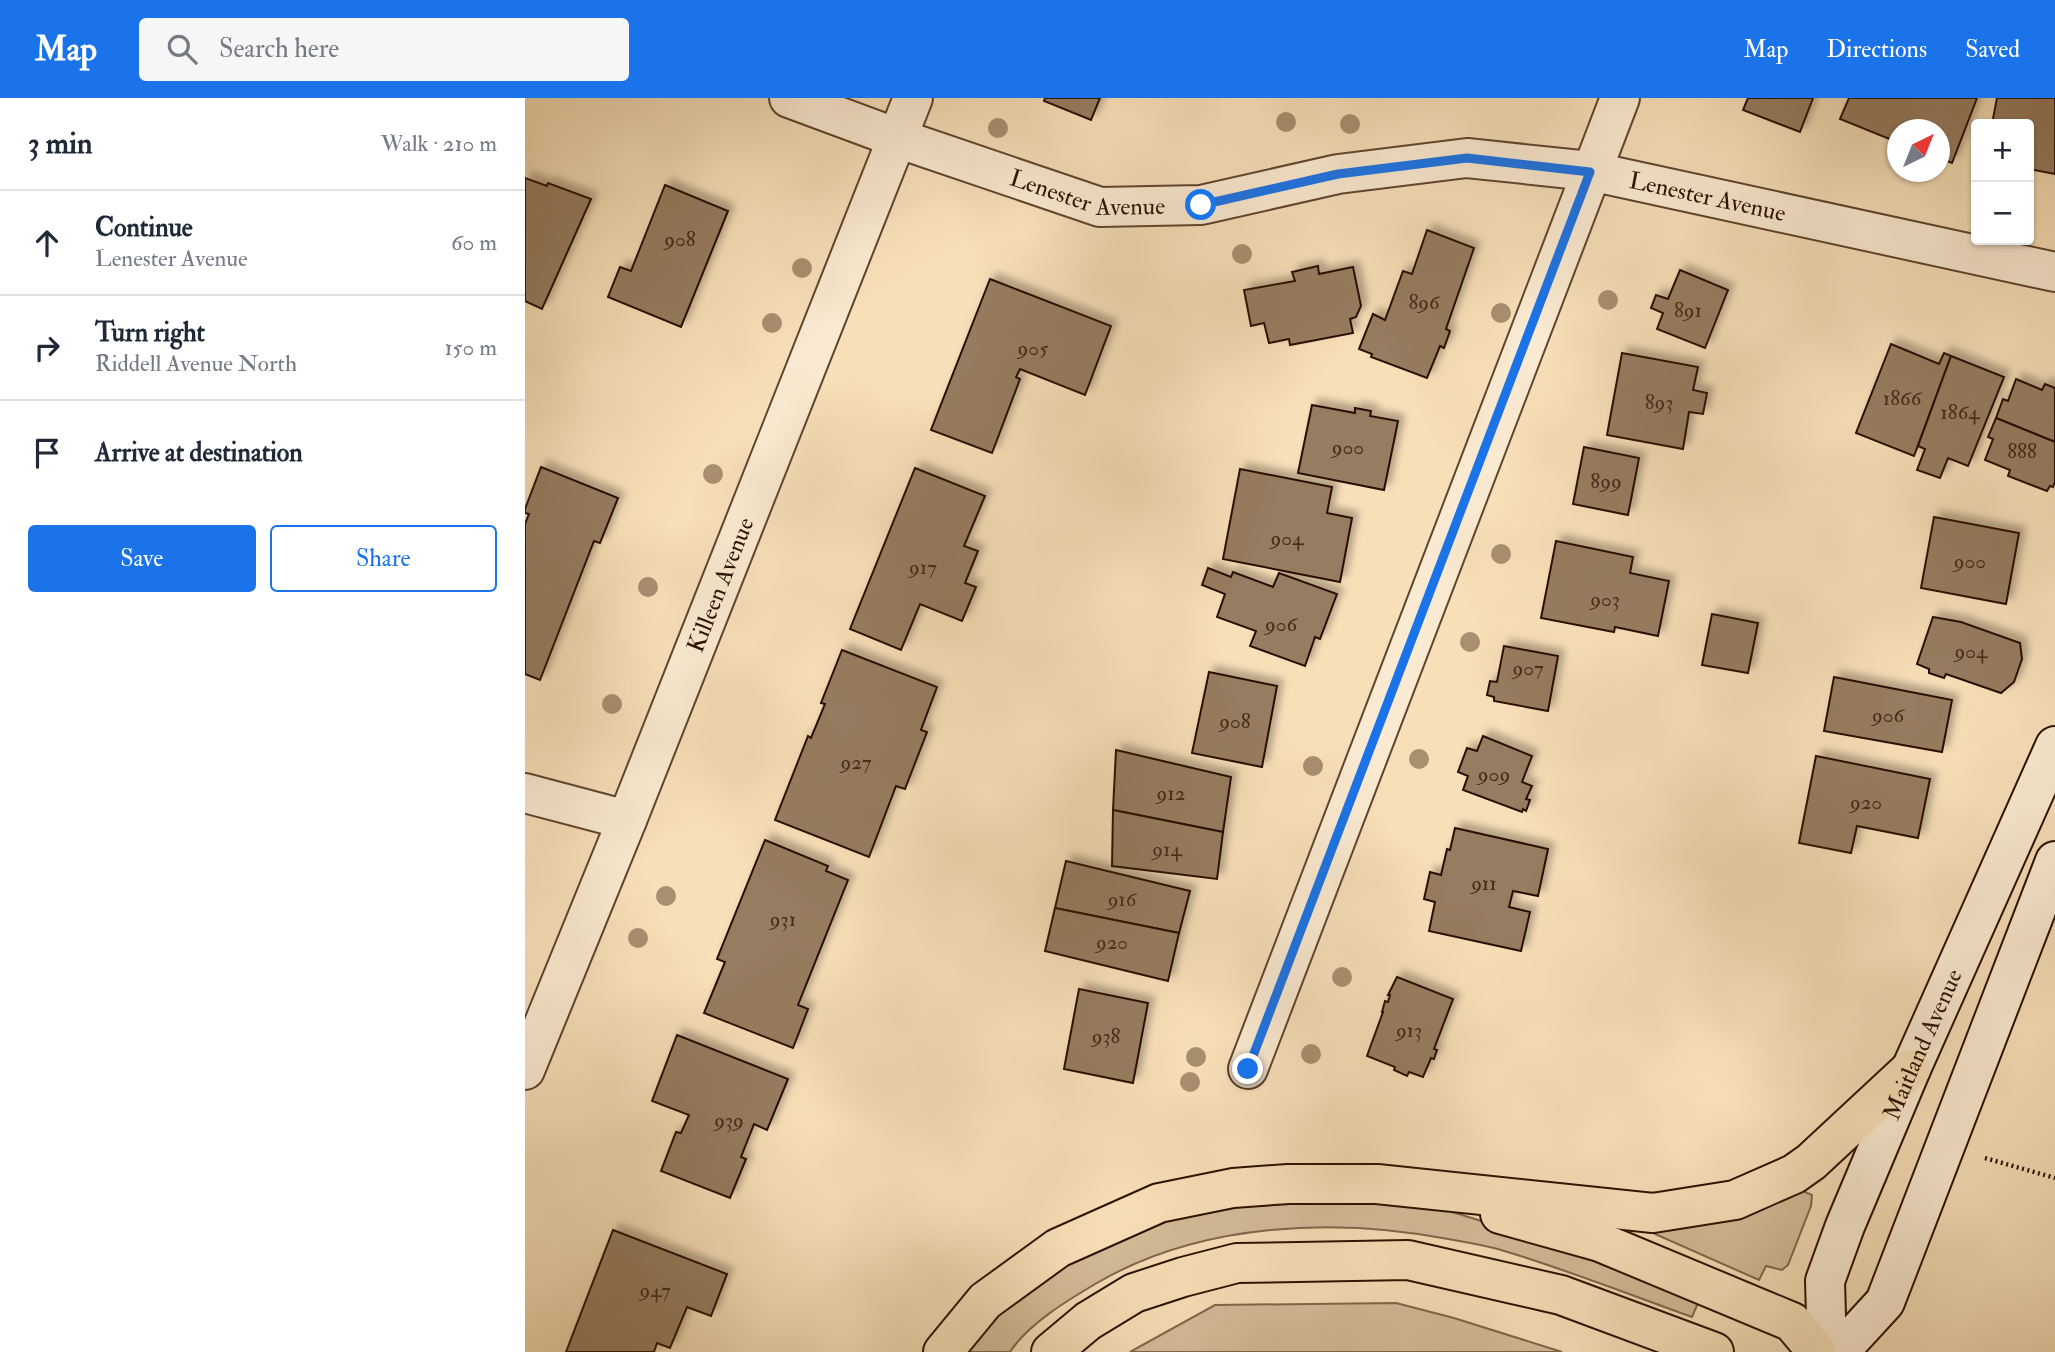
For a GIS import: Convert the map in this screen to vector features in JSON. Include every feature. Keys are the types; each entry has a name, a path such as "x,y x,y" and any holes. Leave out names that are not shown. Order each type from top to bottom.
{"highway":[{"path":"943,1352 985,1301 1058,1248 1159,1203 1233,1188 1288,1184 1377,1184 1653,1213 1735,1200 1794,1174 1811,1162 1910,1069"},
{"path":"1377,1184 1503,1214 1601,1242 1793,1322 1817,1352"},
{"path":"1051,1352 1087,1321 1134,1293 1237,1263 1408,1260 1561,1295 1714,1352"}],"street":[{"name":"Lenester Avenue","path":"789,98 1100,207 1201,205 1338,174 1467,158 1590,172 2055,272"},
{"name":"Killeen Avenue","path":"525,1070 913,98"},
{"path":"1248,1069 1620,98"},
{"name":"Maitland Avenue","path":"1827,1352 1825,1282 1845,1226 1910,1069 2055,746"},
{"path":"525,793 627,820"},
{"path":"1839,1352 1885,1302 2055,861"}],"path":[{"path":"1982,1157 2055,1178"}],"shaded area":[{"path":"1794,1187 1812,1195 1811,1206 1788,1265 1782,1270 1766,1266 1759,1280 1655,1234 1661,1222"},
{"path":"1389,1202 1446,1210 1565,1247 1698,1303 1692,1317 1525,1257 1454,1240 1363,1228 1271,1230 1180,1247 1137,1263 1097,1283 1049,1313 1027,1332 1010,1352 964,1352 1009,1303 1080,1255 1153,1224 1228,1207"},
{"path":"1396,1303 1562,1352 1130,1352 1215,1305"}],"building":[{"path":"1045,98 1100,98 1091,120 1044,101"},
{"path":"1748,98 1813,98 1800,132 1743,110"},
{"path":"1849,98 1977,98 1952,163 1950,119 1887,119 1887,138 1840,119"},
{"path":"1997,98 2055,98 2055,174 2034,170 2034,119 1993,119"},
{"path":"525,178 547,186 548,183 591,199 542,309 525,301"},
{"path":"665,185 728,211 681,327 608,297 620,267 631,271"},
{"path":"1427,230 1474,248 1446,329 1450,331 1444,348 1440,346 1427,378 1371,357 1372,354 1359,349 1373,314 1385,320 1403,271 1412,274"},
{"path":"1318,266 1319,274 1353,267 1361,306 1356,317 1350,319 1353,333 1290,345 1289,339 1269,343 1264,323 1251,326 1244,290 1295,281 1292,272"},
{"path":"1680,270 1728,290 1705,348 1657,329 1663,313 1651,308 1656,295 1668,299"},
{"path":"990,279 1111,326 1085,395 1020,369 1016,377 1020,379 992,453 931,430"},
{"path":"1891,344 1939,364 1944,353 1951,356 1914,456 1856,433"},
{"path":"1622,353 1698,367 1693,390 1707,393 1703,414 1689,412 1683,449 1607,435"},
{"path":"1951,356 2004,377 1968,466 1948,458 1940,478 1917,470 1925,449 1918,446"},
{"path":"2016,379 2042,390 2045,384 2055,388 2055,442 1996,418 2003,399 2008,401"},
{"path":"1312,405 1355,413 1355,408 1371,411 1370,416 1398,421 1384,490 1298,473"},
{"path":"1996,418 2055,442 2053,487 2050,486 2047,491 2008,476 2010,470 1985,460 1993,439 1988,437"},
{"path":"1584,447 1639,458 1628,515 1573,504"},
{"path":"541,467 618,498 600,543 594,541 540,680 525,674 525,524 529,514 525,513 525,509"},
{"path":"915,468 985,496 964,546 978,551 965,583 976,587 962,621 920,604 901,650 850,629"},
{"path":"1240,469 1332,487 1327,513 1352,518 1340,582 1223,559"},
{"path":"1934,517 2019,533 2006,604 1921,588"},
{"path":"1556,541 1633,557 1630,573 1669,581 1658,636 1615,627 1614,632 1541,618"},
{"path":"1208,568 1231,577 1233,572 1273,587 1279,573 1337,594 1320,639 1315,637 1305,666 1250,646 1256,631 1217,617 1225,594 1202,585"},
{"path":"1712,614 1758,623 1748,673 1702,665"},
{"path":"1933,617 1961,622 2020,643 2022,659 2014,682 2001,693 1946,674 1944,678 1929,673 1929,669 1917,664"},
{"path":"1504,646 1558,656 1548,711 1494,701 1494,697 1487,695 1490,681 1497,682"},
{"path":"842,650 937,687 921,730 927,732 905,789 896,786 869,857 775,820 808,736 811,738 825,704 821,703"},
{"path":"1209,672 1277,686 1262,767 1192,753"},
{"path":"1834,677 1952,700 1942,752 1824,731"},
{"path":"1483,736 1532,756 1522,782 1532,786 1526,799 1530,800 1526,811 1523,809 1522,812 1463,790 1468,776 1458,772 1467,748 1477,751"},
{"path":"1116,750 1231,777 1223,832 1113,810"},
{"path":"1816,756 1930,779 1918,838 1857,826 1851,853 1799,843"},
{"path":"1113,810 1223,832 1217,879 1112,866"},
{"path":"1455,828 1548,849 1538,896 1513,891 1509,907 1530,912 1521,951 1429,931 1435,902 1424,899 1430,872 1441,875"},
{"path":"765,840 828,866 826,871 848,880 798,1005 808,1009 793,1048 704,1013 725,962 717,959"},
{"path":"1066,861 1190,891 1179,933 1055,908"},
{"path":"1055,908 1179,933 1168,981 1045,951"},
{"path":"1397,977 1453,999 1434,1049 1437,1050 1434,1059 1431,1058 1423,1077 1409,1072 1407,1076 1394,1070 1395,1067 1367,1056 1385,1001 1388,1002 1388,995"},
{"path":"1079,989 1148,1003 1133,1083 1064,1069"},
{"path":"677,1035 788,1079 767,1130 754,1124 741,1157 746,1159 730,1198 661,1171 676,1132 681,1133 689,1115 652,1101"},
{"path":"613,1230 727,1274 711,1316 687,1307 670,1348 657,1343 654,1352 566,1352"}],"route":[{"path":"1201,205 1338,174 1467,158 1590,172 1248,1069"}]}
